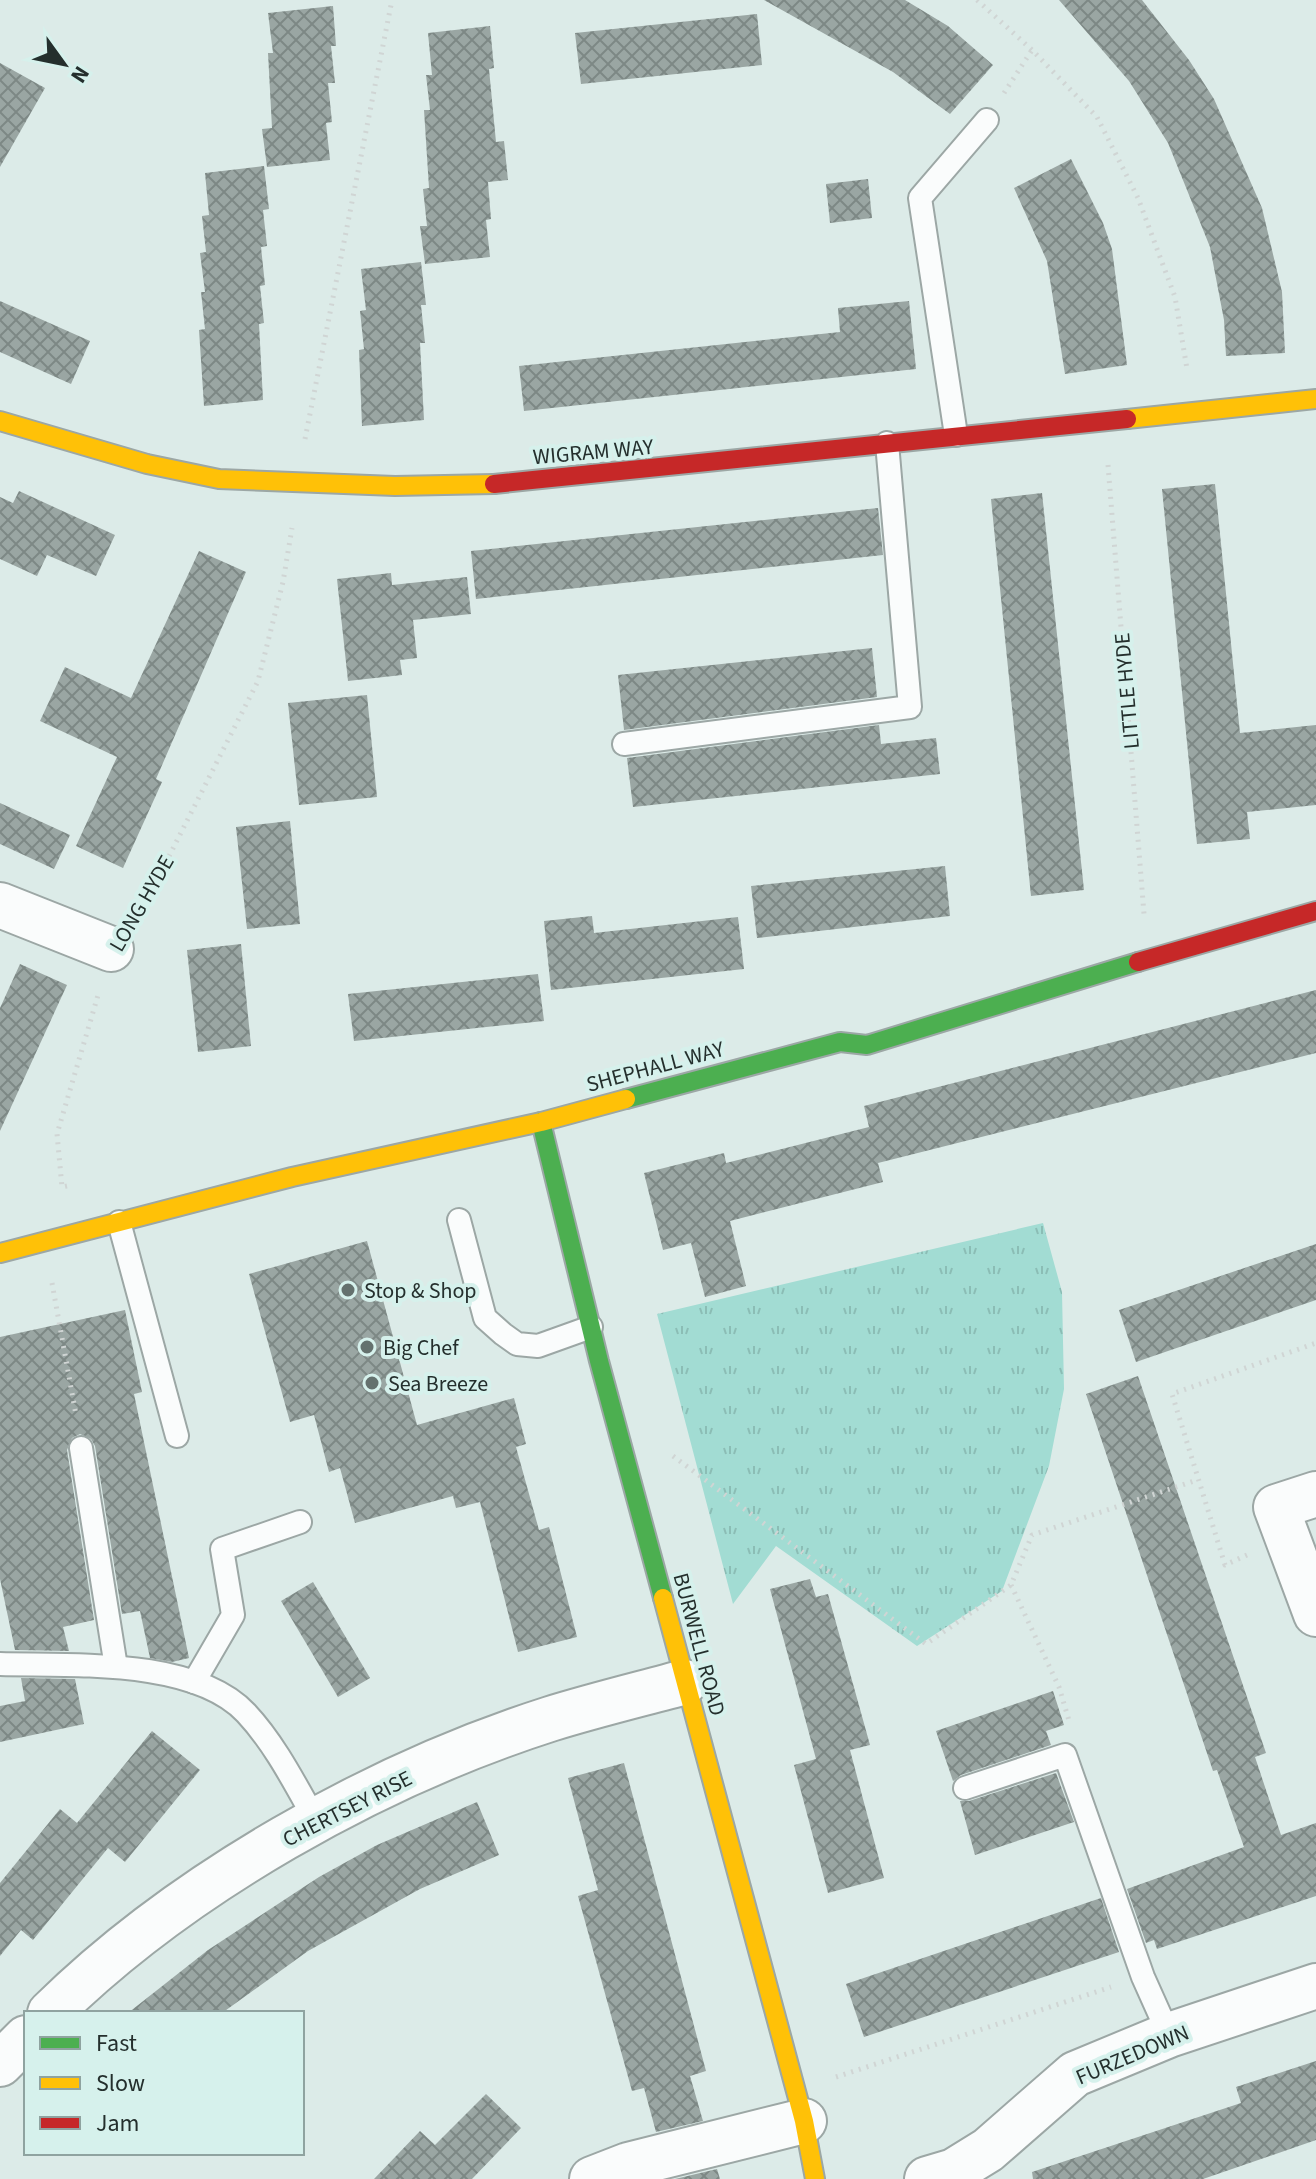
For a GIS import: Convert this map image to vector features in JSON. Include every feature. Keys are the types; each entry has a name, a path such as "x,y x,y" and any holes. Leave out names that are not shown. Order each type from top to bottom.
{"street":[{"name":"WIGRAM WAY","path":"0,421 147,464 219,479 395,486 487,485 639,472 956,435 1195,414 1316,399"},
{"path":"0,905 111,949"},
{"name":"SHEPHALL WAY","path":"0,1253 292,1177 541,1122 791,1053 840,1042 867,1045 1148,962 1223,936 1316,911"},
{"name":"BURWELL ROAD","path":"541,1122 613,1411 800,2106 815,2179"},
{"path":"1316,1494 1276,1507 1316,1614"},
{"name":"CHERTSEY RISE","path":"52,2011 167,1916 238,1866 316,1821 452,1755 550,1719 685,1682"},
{"name":"FURZEDOWN","path":"927,2179 954,2171 988,2150 1075,2074 1169,2035 1316,1986"},
{"path":"0,2064 24,2040"},
{"path":"592,2179 800,2106"}],"lane":[{"path":"956,435 920,198 987,120"},
{"path":"624,744 910,707 887,443"},
{"path":"459,1220 485,1318 494,1326 517,1344 538,1346 591,1327"},
{"path":"119,1222 177,1436"},
{"path":"81,1448 116,1667"},
{"path":"194,1682 233,1615 222,1549 300,1522"},
{"path":"0,1664 116,1667 194,1682 222,1694 244,1711 264,1735 316,1821"},
{"path":"965,1788 1065,1755 1143,1977 1169,2035"}],"path":[{"path":"306,432 392,0"},
{"path":"977,0 1032,50 1097,117 1138,198 1175,297 1195,414"},
{"path":"987,120 1032,50"},
{"name":"LITTLE HYDE","path":"1105,420 1148,962"},
{"name":"LONG HYDE","path":"77,1183 62,1187 57,1134 111,949 161,872 258,681 283,582 299,481"},
{"path":"46,1243 81,1448"},
{"path":"1287,1537 1225,1565 1172,1394 1316,1343"},
{"path":"613,1411 926,1644 1011,1585 1032,1535 1197,1480"},
{"path":"1011,1585 1059,1687 1070,1723 1065,1755"},
{"path":"800,2106 1143,1977"}],"green space":[{"path":"1043,1223 1062,1292 1064,1389 1049,1466 1002,1591 917,1646 776,1546 733,1604 657,1314"}],"building":[{"path":"764,0 905,0 948,26 993,65 950,114 893,72"},
{"path":"1059,0 1142,0 1189,60 1214,99 1262,208 1282,292 1285,353 1226,356 1224,320 1210,247 1168,143 1129,81"},
{"path":"333,6 336,46 331,46 335,83 328,83 332,122 326,123 330,160 267,167 262,129 272,128 268,53 273,53 268,13"},
{"path":"757,14 762,65 581,84 575,33"},
{"path":"490,26 494,68 489,69 496,142 504,141 508,180 488,182 491,219 486,220 490,257 425,264 420,226 427,226 423,189 429,188 424,110 430,110 426,75 432,75 428,33"},
{"path":"0,63 45,88 0,167"},
{"path":"1071,159 1103,223 1112,249 1127,365 1065,374 1047,261 1014,188"},
{"path":"264,166 269,209 263,210 267,246 261,247 265,285 260,286 264,323 259,324 263,400 204,406 199,330 205,329 201,292 205,292 200,253 206,252 202,216 209,215 205,173"},
{"path":"868,179 872,218 830,223 826,184"},
{"path":"421,262 426,305 421,305 425,343 420,343 424,420 362,426 359,350 364,349 360,311 366,310 361,269"},
{"path":"0,301 90,341 71,384 0,352"},
{"path":"909,301 916,369 524,411 519,366 840,332 838,308"},
{"path":"1215,484 1240,733 1316,725 1316,805 1247,812 1250,839 1197,844 1162,489"},
{"path":"19,491 115,535 96,576 47,555 37,576 0,559 0,497 13,503"},
{"path":"1042,493 1084,890 1031,896 991,499"},
{"path":"878,508 883,555 476,599 471,551"},
{"path":"199,551 246,572 156,779 162,782 123,868 76,846 117,757 40,721 65,667 131,698"},
{"path":"391,573 392,585 467,577 471,614 413,620 417,658 400,660 402,675 348,681 337,579"},
{"path":"872,648 877,697 624,730 618,675"},
{"path":"367,695 377,797 299,805 288,703"},
{"path":"879,725 881,744 936,738 940,774 633,807 627,758"},
{"path":"0,803 70,835 54,869 0,844"},
{"path":"290,821 300,924 247,929 236,827"},
{"path":"945,866 950,916 757,938 751,886"},
{"path":"592,916 594,933 738,917 744,969 551,990 544,921"},
{"path":"241,944 251,1046 198,1052 187,950"},
{"path":"20,964 67,985 0,1131 0,1008"},
{"path":"538,974 544,1021 354,1041 348,994"},
{"path":"1316,990 1316,1053 878,1163 883,1182 730,1221 746,1286 705,1297 691,1243 663,1250 644,1173 724,1153 726,1163 869,1127 864,1106"},
{"path":"367,1241 417,1425 514,1398 526,1444 516,1447 539,1530 549,1527 577,1637 518,1652 480,1502 456,1508 453,1496 355,1523 340,1468 329,1472 314,1415 290,1422 249,1274"},
{"path":"1316,1244 1316,1300 1136,1362 1119,1310"},
{"path":"125,1310 142,1392 134,1394 189,1658 172,1662 150,1658 140,1611 122,1614 95,1446 91,1439 80,1434 72,1438 67,1450 94,1620 63,1627 69,1651 15,1650 0,1579 0,1337"},
{"path":"1138,1376 1266,1753 1255,1757 1281,1835 1316,1823 1316,1896 1157,1949 1154,1940 1146,1943 1127,1889 1244,1847 1217,1770 1213,1771 1086,1394"},
{"path":"810,1579 816,1597 828,1594 870,1745 850,1750 884,1878 828,1893 794,1765 816,1759 770,1589"},
{"path":"313,1582 370,1678 338,1697 281,1601"},
{"path":"21,1678 75,1679 84,1724 0,1742 0,1706 25,1701"},
{"path":"1053,1691 1064,1725 1046,1731 1051,1745 961,1775 953,1781 936,1731"},
{"path":"152,1731 200,1770 125,1862 108,1848 33,1940 21,1930 0,1956 0,1883 60,1809 77,1823"},
{"path":"624,1763 706,2071 690,2076 703,2121 656,2132 644,2088 632,2091 578,1896 598,1890 568,1778"},
{"path":"1056,1773 1074,1822 975,1855 960,1801 969,1801"},
{"path":"477,1802 499,1855 420,1889 308,1951 225,2011 131,2011 208,1950 319,1877 377,1845"},
{"path":"1101,1898 1119,1952 864,2037 846,1984"},
{"path":"1316,2061 1316,2140 1203,2179 1033,2179 1032,2172 1241,2103 1236,2087"},
{"path":"486,2094 521,2128 472,2179 374,2179 420,2131 435,2145"},
{"path":"717,2169 720,2179 675,2179"}],"traffic: fast":[{"path":"626,1099 840,1042 867,1045 1138,962"},
{"path":"541,1122 599,1361 663,1598"}],"traffic: slow":[{"path":"1127,419 1316,399"},
{"path":"0,421 147,464 219,479 395,486 494,484"},
{"path":"0,1253 292,1177 541,1122 626,1099"},
{"path":"663,1598 804,2121 815,2179"}],"traffic: jam":[{"path":"494,484 1127,419"},
{"path":"1138,962 1316,911"}],"place":[{"name":"Stop & Shop","path":"348,1290"},
{"name":"Big Chef","path":"367,1347"},
{"name":"Sea Breeze","path":"372,1383"}]}
